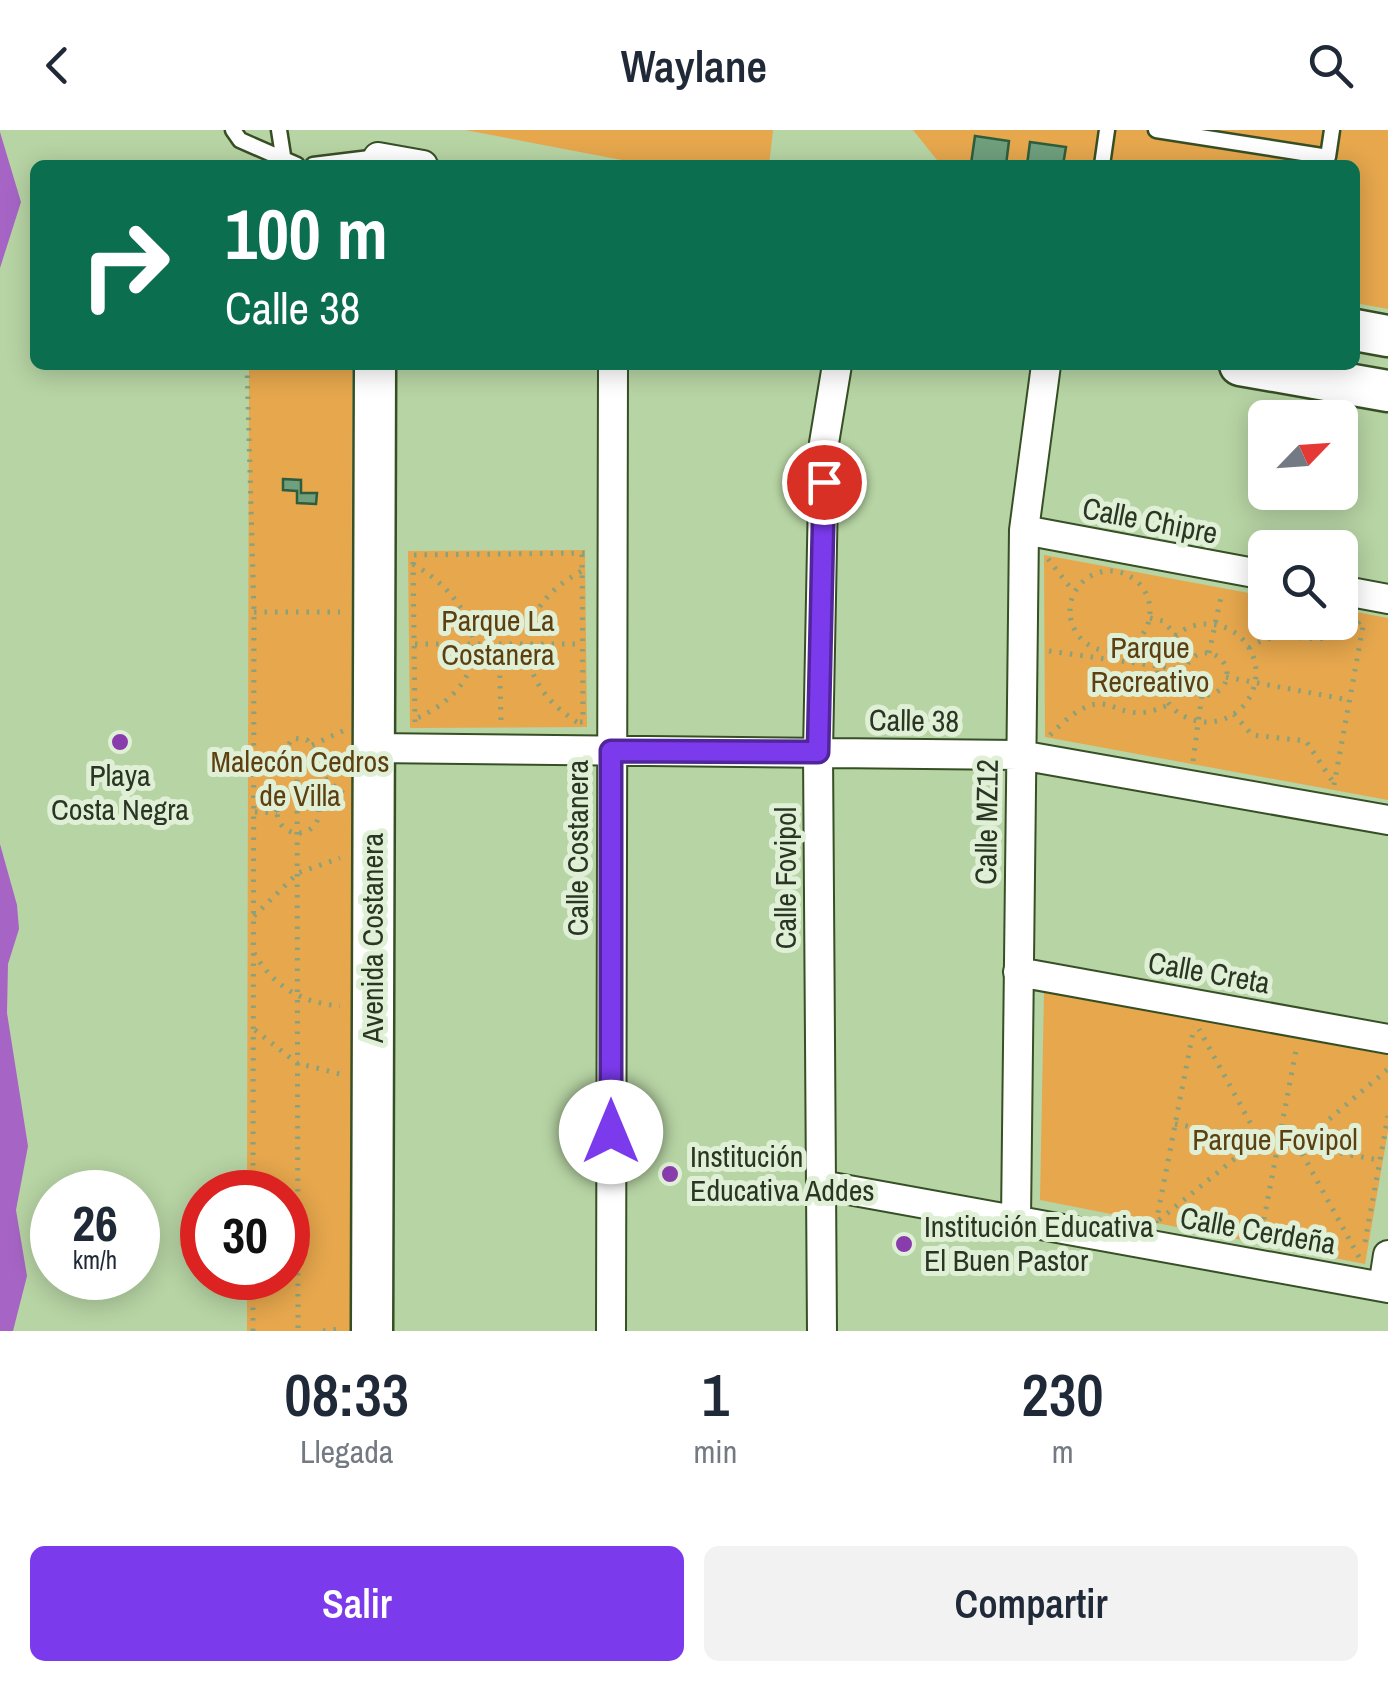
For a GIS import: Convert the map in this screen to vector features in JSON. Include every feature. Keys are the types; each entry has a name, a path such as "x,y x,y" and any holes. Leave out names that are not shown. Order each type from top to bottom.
{"street":[{"path":"1360,331 1388,336"},
{"name":"Avenida Costanera","path":"372,1331 376,370"},
{"name":"Calle Costanera","path":"611,1331 613,370"},
{"name":"Calle Fovipol","path":"822,1331 818,752 824,443 835,370"},
{"name":"Calle MZ12","path":"1016,1220 1024,530 1045,370"},
{"path":"1267,370 1388,392"},
{"name":"Calle Chipre","path":"1024,530 1248,573"},
{"path":"1358,593 1388,599"},
{"name":"Calle 38","path":"372,748 1020,755 1388,820"},
{"name":"Calle Creta","path":"1018,972 1388,1039"},
{"name":"Calle Cerdeña","path":"821,1185 1016,1220 1154,1234 1385,1287"},
{"path":"1375,1258 1385,1287"}],"lane":[{"path":"233,130 240,140 284,160"},
{"path":"279,130 290,160"},
{"path":"1103,160 1107,130"},
{"path":"1156,130 1321,160"},
{"path":"1327,160 1332,130"}],"path":[{"path":"247,370 254,612 254,1170"},
{"path":"432,723 415,723 413,555 582,554 583,722 558,722"},
{"path":"1048,577 1048,558 1065,562"},
{"path":"413,564 451,590 464,608 473,645 459,688 436,710 415,719"},
{"path":"1082,565 1152,578"},
{"path":"1116,571 1129,575 1146,593 1150,618 1146,630 1128,648 1103,655 1074,630 1070,604 1082,582 1092,574 1116,571"},
{"path":"577,722 541,689 528,644 531,618 547,596 582,572"},
{"path":"1204,587 1236,592"},
{"path":"1209,652 1222,590"},
{"path":"254,612 340,612"},
{"path":"1234,714 1252,735 1306,741 1334,785 1365,616 1332,639 1279,635 1249,648"},
{"path":"1150,618 1163,622 1176,635"},
{"path":"1201,624 1215,625 1228,629 1249,648 1254,682 1247,701 1234,714 1212,722 1198,721 1170,704 1160,685 1159,666 1176,635 1201,624"},
{"path":"1048,632 1048,668"},
{"path":"414,644 582,644"},
{"path":"500,644 501,722"},
{"path":"1048,651 1103,655 1185,670"},
{"path":"1209,652 1223,662 1226,678 1218,691 1202,694 1188,686 1185,670 1193,656 1209,652"},
{"path":"1226,678 1350,700"},
{"path":"1192,761 1202,694"},
{"path":"1048,719 1048,736 1074,710 1094,702 1137,714 1170,704"},
{"path":"484,722 520,722"},
{"path":"254,765 282,754 287,741 300,737 314,752 309,765 298,769 289,766 282,754"},
{"path":"309,765 340,794 373,794"},
{"path":"298,769 298,1331"},
{"path":"298,791 312,797 318,812 312,826 298,833 283,827 277,812 282,797 298,791"},
{"path":"254,812 277,812"},
{"path":"254,917 281,885 340,858"},
{"path":"254,952 271,978 298,996 340,1006"},
{"path":"1195,1022 1212,1026"},
{"path":"1154,1234 1195,1022"},
{"path":"1195,1022 1259,1139"},
{"path":"254,1028 266,1043 297,1064 340,1074"},
{"path":"1280,1038 1316,1045"},
{"path":"1260,1242 1298,1042"},
{"path":"1298,1146 1388,1069"},
{"path":"1375,1258 1380,1160 1388,1116"},
{"path":"1176,1124 1380,1160"},
{"path":"1154,1234 1259,1139"},
{"path":"1298,1146 1375,1258"},
{"path":"1154,1234 1174,1226"},
{"path":"1243,1238 1277,1245"},
{"path":"1345,1258 1375,1258"},
{"path":"253,1300 253,1331"}],"green space":[{"path":"465,130 773,130 770,160 622,160"},
{"path":"913,130 1388,130 1388,309 1360,304 1360,160 937,160"},
{"name":"Malecón Cedros de Villa","path":"249,370 352,370 351,1331 247,1331 247,1300 310,1300 310,1170 247,1170"},
{"name":"Parque La Costanera","path":"585,550 587,727 410,728 408,551"},
{"name":"Parque Recreativo","path":"1044,555 1248,593 1248,640 1358,640 1358,612 1388,618 1388,800 1045,737"},
{"name":"Parque Fovipol","path":"1044,992 1388,1055 1388,1131 1365,1264 1040,1200"}],"shaded area":[{"path":"0,132 21,202 0,268"},
{"path":"0,844 17,905 19,929 8,964 7,1013 28,1146 16,1210 27,1276 13,1331 0,1331"}],"building":[{"path":"975,136 1009,141 1007,160 972,160"},
{"path":"1030,142 1066,147 1064,160 1028,160"},
{"path":"283,479 301,480 301,493 317,493 316,504 297,503 297,491 283,490"}],"place":[{"name":"Playa Costa Negra","path":"120,742"},
{"name":"Institución Educativa Addes","path":"670,1174"},
{"name":"Institución Educativa El Buen Pastor","path":"904,1244"}],"route":[{"path":"611,1132 611,751 818,752 824,482"}]}
